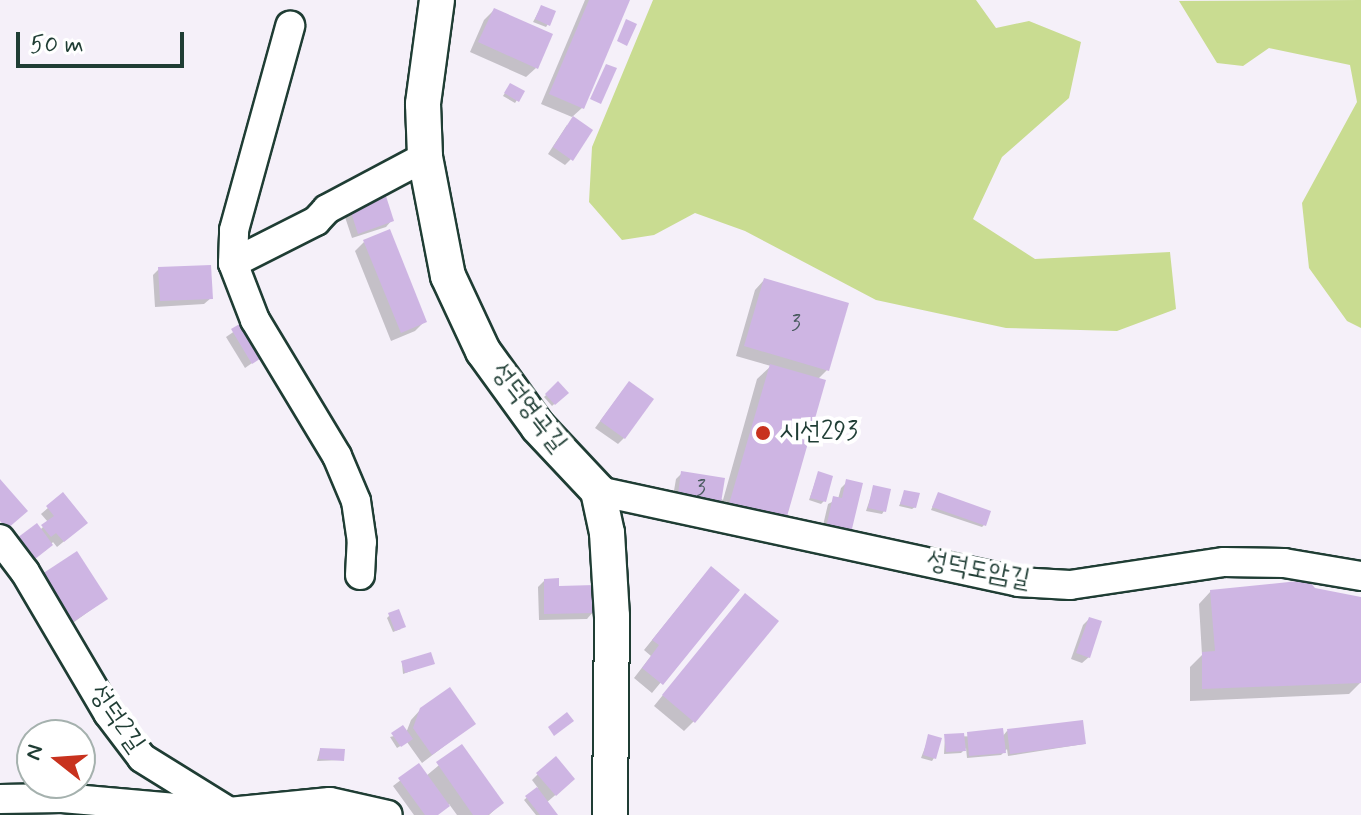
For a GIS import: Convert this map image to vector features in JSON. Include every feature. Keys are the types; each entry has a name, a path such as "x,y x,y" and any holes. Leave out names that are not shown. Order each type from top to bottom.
{"main road":[{"name":"성덕영곡길","path":"437,0 423,104 425,157 448,276 483,351 538,427 598,491"},
{"path":"598,491 607,533 612,616 610,815"}],"street":[{"path":"290,26 234,230 233,263 255,320 337,456 356,501 362,542 360,575"},
{"path":"233,263 316,221 327,209 425,157"},
{"name":"성덕도암길","path":"598,491 1018,582 1070,585 1224,562 1284,563 1361,576"},
{"name":"성덕2길","path":"0,539 25,572 108,713 142,758 229,814"},
{"path":"0,799 62,806 229,814 330,802 388,815"}],"green space":[{"path":"653,0 976,0 996,28 1029,21 1081,42 1069,98 1002,157 973,219 1035,259 1170,252 1176,309 1117,331 1006,328 876,300 745,231 695,213 654,235 622,240 589,202 592,147"},
{"path":"1361,0 1361,328 1347,321 1309,268 1302,203 1357,102 1350,65 1269,48 1243,66 1217,63 1179,1"}],"building":[{"path":"589,0 630,0 584,109 549,94"},
{"path":"541,5 556,11 550,26 535,19"},
{"path":"494,8 553,34 538,69 478,42"},
{"path":"626,19 637,24 627,46 617,41"},
{"path":"606,64 617,68 601,104 590,99"},
{"path":"510,83 525,91 519,102 504,93"},
{"path":"573,116 593,130 573,161 553,147"},
{"path":"385,193 394,221 358,234 349,206"},
{"path":"390,229 427,322 401,333 363,240"},
{"path":"211,265 213,299 160,301 158,267"},
{"path":"764,278 849,303 829,371 744,346"},
{"path":"248,319 269,353 252,364 231,329"},
{"path":"770,364 826,380 786,520 729,504"},
{"path":"558,381 569,393 555,405 545,394"},
{"path":"629,381 654,399 625,439 600,421"},
{"path":"681,471 725,478 720,509 677,502"},
{"path":"818,471 833,476 826,502 810,498"},
{"path":"0,479 28,511 7,529 0,521"},
{"path":"846,479 863,483 851,533 826,528 833,496 842,498"},
{"path":"873,485 891,489 886,512 868,508"},
{"path":"904,490 920,493 916,508 900,504"},
{"path":"63,492 88,523 64,542 56,533 51,537 41,525 54,516 46,506"},
{"path":"938,492 991,511 986,526 932,507"},
{"path":"37,523 53,545 30,563 13,541"},
{"path":"77,551 108,599 73,622 42,574"},
{"path":"711,566 740,590 663,685 642,668 659,645 652,640"},
{"path":"559,578 559,586 595,585 595,613 544,614 544,579"},
{"path":"1308,580 1315,588 1361,597 1361,683 1202,689 1202,652 1215,651 1210,590"},
{"path":"745,593 779,621 695,723 662,695"},
{"path":"399,609 406,627 395,631 388,613"},
{"path":"1089,617 1102,621 1090,658 1076,653"},
{"path":"431,652 435,664 405,673 401,661"},
{"path":"450,687 476,724 432,755 413,728 420,708"},
{"path":"567,712 574,721 554,736 548,727"},
{"path":"1083,720 1086,744 1010,754 1007,729"},
{"path":"403,725 413,739 401,747 391,733"},
{"path":"1003,728 1006,753 969,756 967,732"},
{"path":"964,733 966,751 946,752 944,734"},
{"path":"928,734 942,738 936,759 923,755"},
{"path":"462,744 504,803 488,815 473,815 436,762"},
{"path":"320,748 345,749 344,761 319,759"},
{"path":"556,756 575,779 556,796 536,773"},
{"path":"419,763 450,806 438,815 425,815 398,778"},
{"path":"537,787 558,815 540,815 525,796"}],"place":[{"name":"시선293","path":"763,433"}]}
